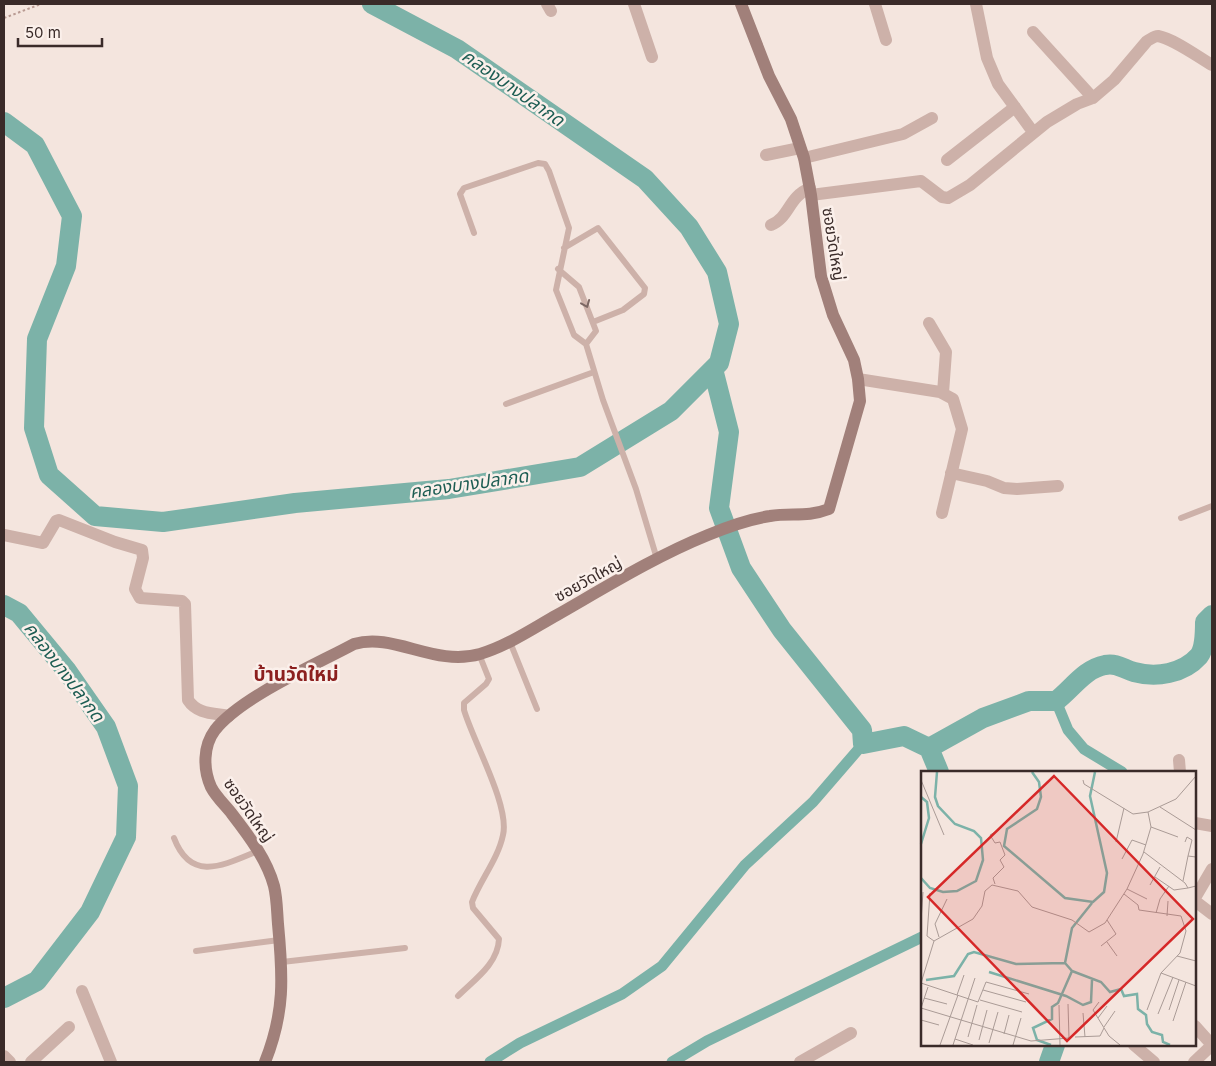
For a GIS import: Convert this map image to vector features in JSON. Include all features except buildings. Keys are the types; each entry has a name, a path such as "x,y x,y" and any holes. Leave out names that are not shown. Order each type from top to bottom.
{"street":[{"path":"634,4 652,57"},
{"name":"ซอยวัดใหญ่","path":"265,1062 276,1034 281,1005 282,962 274,887 258,851 211,788 205,764 206,748 214,731 229,716 246,703 354,644 367,640 434,656 459,657 479,654 510,642 657,559 708,534 770,516 802,516 829,509 860,401 858,378 854,360 832,315 820,276 811,192 802,153 791,119 769,76 741,4"},
{"path":"875,4 886,40"},
{"path":"976,4 987,58 998,84 1033,132"},
{"path":"1032,32 1093,98"},
{"path":"772,224 783,216 797,195 811,192 920,181 942,197 948,198 1002,162 1033,132 1077,104 1093,98 1114,80 1148,41 1154,37 1158,36 1182,47 1212,65"},
{"path":"947,160 1015,107"},
{"path":"766,156 802,153 903,134 932,118"},
{"path":"929,323 946,352 943,393"},
{"path":"858,378 943,393 953,399 962,430 942,513"},
{"path":"952,473 987,481 1004,488 1058,486"},
{"path":"4,536 42,543 56,521 59,520 115,542 142,550 143,558 135,589 136,593 140,598 182,601 185,604 188,700 192,708 229,716"},
{"path":"1196,823 1212,826"},
{"path":"1196,898 1212,869"},
{"path":"1196,901 1212,914"},
{"path":"82,991 111,1062"},
{"path":"31,1062 69,1027"},
{"path":"1194,1062 1212,1045 1196,1027"},
{"path":"800,1062 851,1033"},
{"path":"1135,1046 1154,1062"},
{"path":"4,1056 10,1062"}],"lane":[{"path":"474,233 460,194 464,188 538,163 545,164 569,228 558,269 556,290 574,335 586,344 603,400 636,489 657,559"},
{"path":"564,248 598,228 646,288 644,294 623,310 593,322"},
{"path":"558,269 579,287 596,330 586,344"},
{"path":"506,404 594,372"},
{"path":"1181,518 1212,506"},
{"path":"510,642 537,709"},
{"path":"458,996 492,962 499,946 499,939 473,908 472,902 499,847 504,828 499,802 464,710 464,703 486,684 489,679 479,654"},
{"path":"174,838 181,855 189,862 209,867 228,863 258,851"},
{"path":"196,951 279,940"},
{"path":"282,962 405,948"}],"path":[{"path":"4,18 41,4"}],"waterway":[{"name":"คลองบางปลากด","path":"4,122 35,145 72,216 66,266 37,339 34,428 49,475 95,516 163,522 295,503 449,489 580,467 671,411 719,363 729,324 717,272 689,227 645,179 457,49 372,4"},
{"path":"713,369 729,432 719,508 741,568 782,630 862,730 863,744 904,736 929,748 939,771"},
{"name":"คลองบางปลากด","path":"4,605 19,613 67,671 106,727 128,786 126,837 90,912 37,981 4,998"},
{"path":"929,748 983,718 1029,701 1056,701 1084,675 1098,667 1113,665 1151,675 1177,671 1193,662 1201,653 1205,622 1212,615"},
{"path":"1056,701 1068,730 1084,749 1120,771"},
{"path":"490,1062 520,1043 622,994 662,966 745,865 813,802 863,744"},
{"path":"672,1062 707,1041 921,937"},
{"path":"1049,1062 1055,1046"}],"district":[{"name":"บ้านวัดใหม่","path":"296,674"}]}
